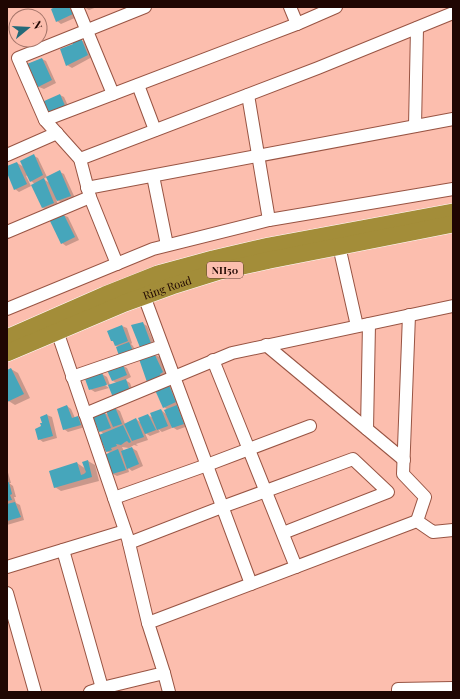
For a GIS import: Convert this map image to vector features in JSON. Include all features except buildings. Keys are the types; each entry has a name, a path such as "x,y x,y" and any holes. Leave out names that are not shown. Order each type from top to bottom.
{"highway":[{"name":"Ring Road","path":"7,338 151,277 206,261 269,246 453,212"},
{"name":"Ring Road","path":"7,353 125,303 220,271 453,224"}],"street":[{"path":"77,7 113,94"},
{"path":"117,264 89,193 80,159 45,120 18,58 145,7"},
{"path":"290,7 297,24"},
{"path":"45,120 297,24 336,7"},
{"path":"80,159 318,68 453,13"},
{"path":"415,126 417,28"},
{"path":"138,85 155,130"},
{"path":"248,95 268,220"},
{"path":"7,232 89,193 153,176 453,119"},
{"path":"7,155 57,133"},
{"path":"153,176 167,245"},
{"path":"7,309 153,249 167,245 268,220 453,189"},
{"path":"339,246 363,325 367,429"},
{"path":"144,296 251,584"},
{"path":"85,414 232,352 453,306"},
{"path":"409,315 403,474 425,497 417,521"},
{"path":"57,332 129,543 148,623 169,692"},
{"path":"266,345 404,460"},
{"path":"72,377 162,346"},
{"path":"213,360 296,567"},
{"path":"114,498 310,426"},
{"path":"129,543 353,459 388,492 283,533"},
{"path":"417,521 433,532 453,530"},
{"path":"148,623 417,521"},
{"path":"7,567 125,531"},
{"path":"62,550 110,689"},
{"path":"7,593 35,692"},
{"path":"90,692 110,689 164,673"},
{"path":"398,692 398,689 453,688"}]}
